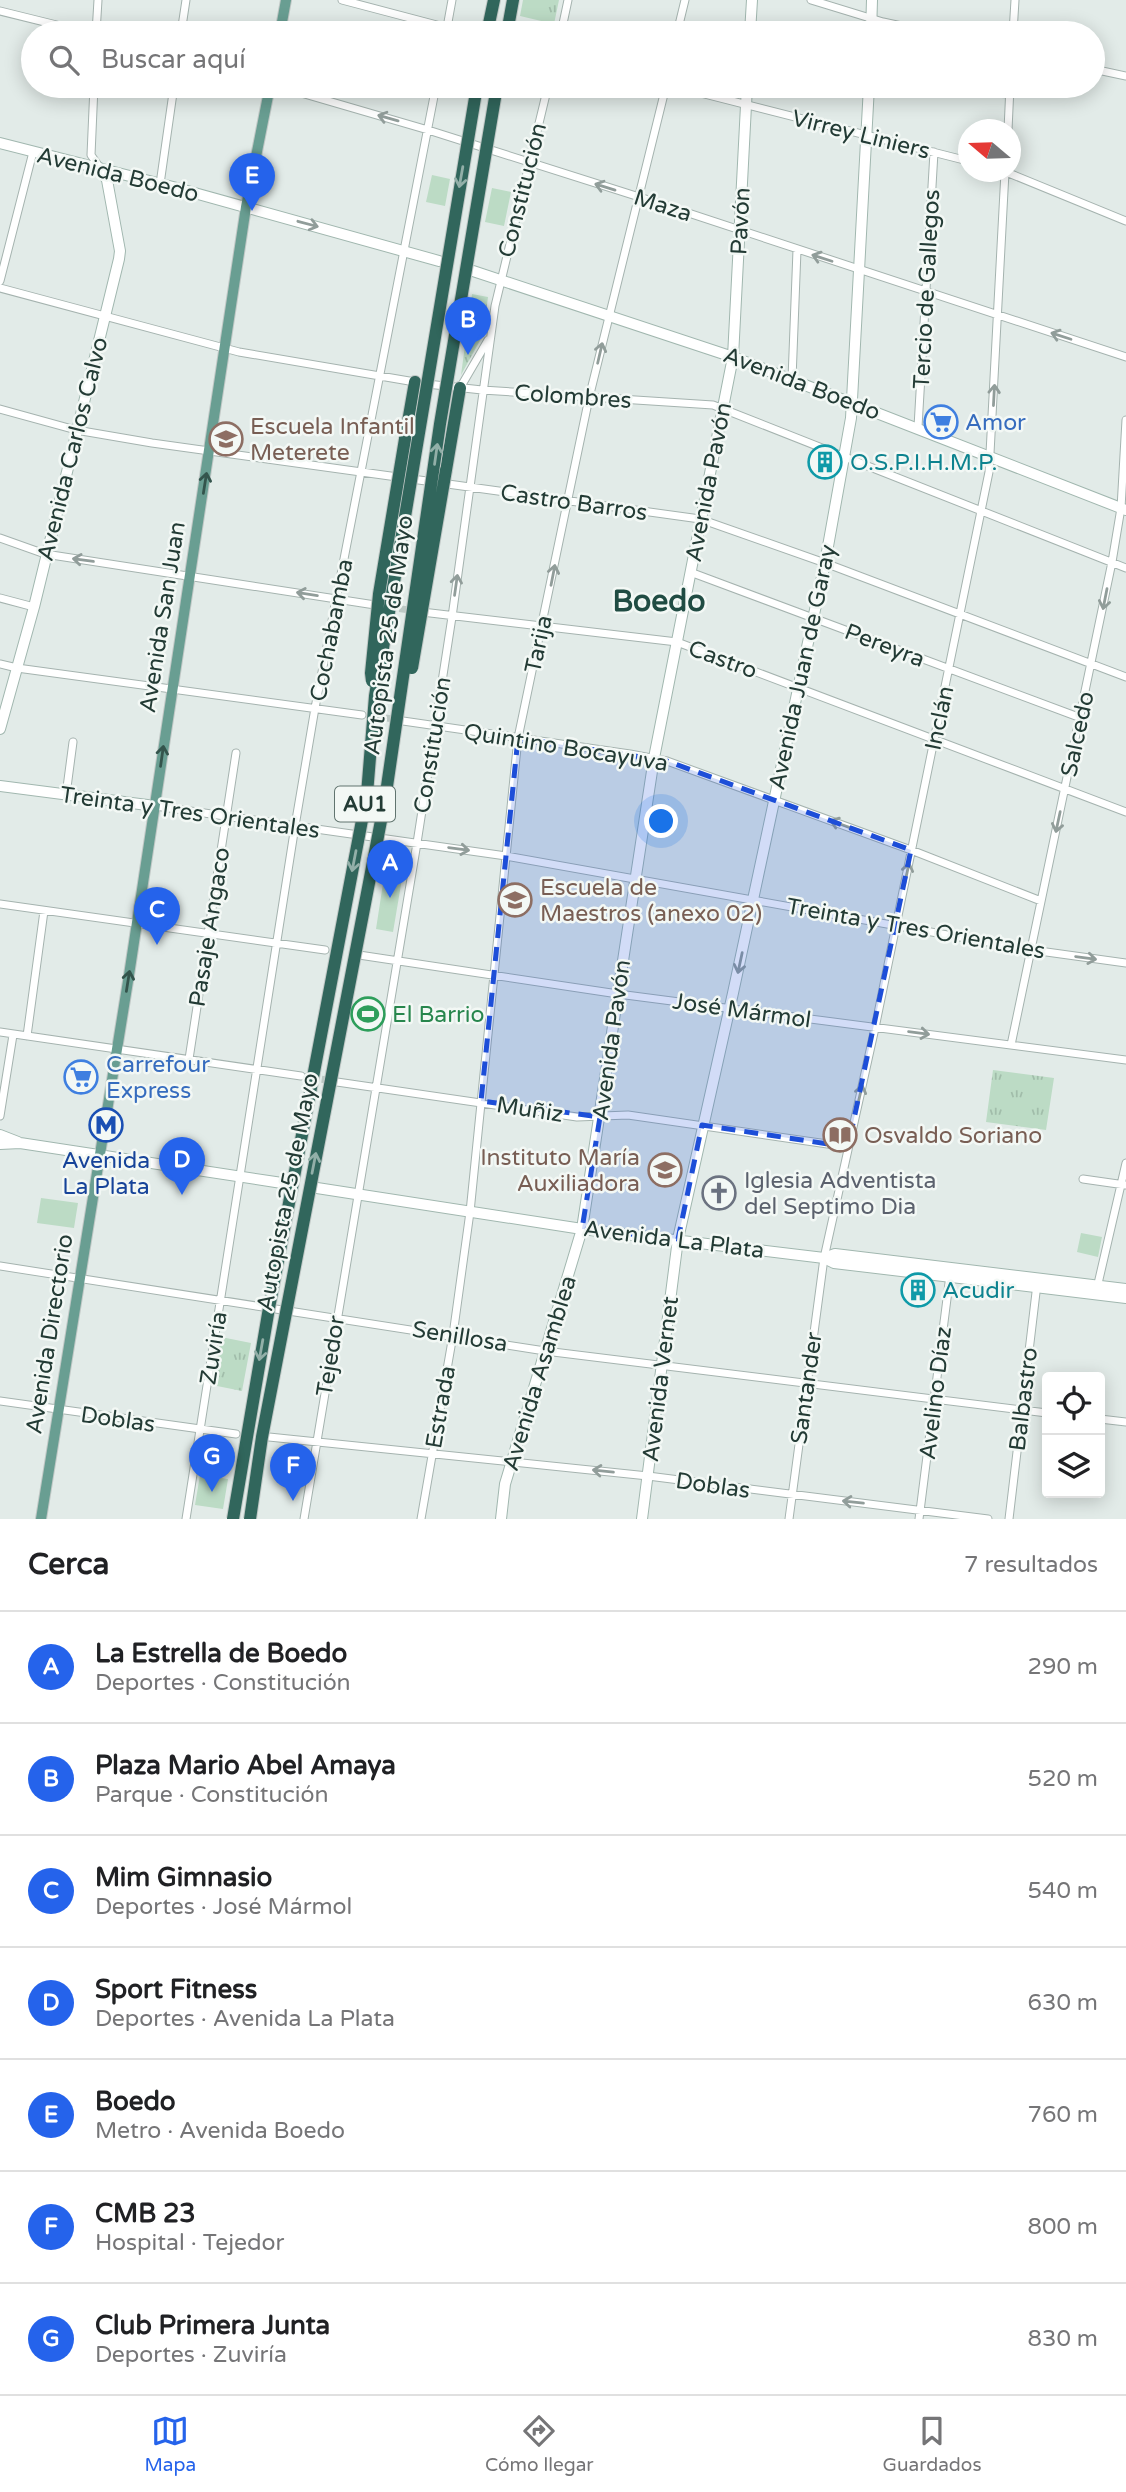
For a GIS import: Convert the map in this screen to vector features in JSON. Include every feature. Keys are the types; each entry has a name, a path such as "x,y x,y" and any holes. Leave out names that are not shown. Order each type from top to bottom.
{"highway":[{"path":"490,21 494,0"},
{"path":"509,21 513,0"},
{"name":"Autopista 25 de Mayo","path":"233,1519 271,1297 367,794 375,696 475,98"},
{"name":"Autopista 25 de Mayo","path":"250,1519 267,1412 390,764 442,411 495,98"},
{"path":"375,696 371,673 379,594 415,383"},
{"path":"390,764 416,651 460,388"}],"main road":[{"path":"282,21 286,0"},
{"path":"751,21 752,0"},
{"path":"871,18 872,0"},
{"name":"Avenida San Juan","path":"98,1155 137,922 246,207 268,98"},
{"name":"Pavón","path":"733,357 746,98"},
{"name":"Avenida Juan de Garay","path":"678,1239 825,564 845,457 853,402 869,98"},
{"name":"Avenida Boedo","path":"0,144 100,168 439,261"},
{"name":"Avenida Carlos Calvo","path":"0,727 34,607 120,251 107,180 100,168"},
{"name":"Avenida Boedo","path":"474,271 733,357 1124,509"},
{"name":"Avenida Pavón","path":"582,1228 654,758 733,357"},
{"name":"Treinta y Tres Orientales","path":"0,786 155,806"},
{"path":"0,1135 20,1143"},
{"path":"0,1144 20,1143 282,1182"},
{"name":"Avenida Directorio","path":"41,1519 98,1155"},
{"name":"Avenida La Plata","path":"317,1188 582,1228 824,1258 835,1254 1037,1284 1097,1290 1126,1289"},
{"name":"Avenida Asamblea","path":"501,1519 503,1497 512,1461 582,1228"},
{"name":"Avenida Vernet","path":"642,1519 678,1239"},
{"name":"Avenida La Plata","path":"1097,1290 1126,1298"}],"street":[{"path":"97,21 98,0"},
{"path":"183,21 186,0"},
{"path":"342,0 413,21"},
{"path":"449,21 453,0"},
{"path":"564,21 568,0"},
{"path":"680,21 685,0"},
{"path":"811,0 884,21"},
{"path":"1014,21 1015,0"},
{"path":"0,11 40,21"},
{"path":"1105,72 1126,76"},
{"path":"94,98 92,155 100,168"},
{"path":"160,184 172,98"},
{"name":"Maza","path":"318,98 638,197 1126,357"},
{"name":"Cochabamba","path":"240,1176 315,708 434,98"},
{"name":"Constitución","path":"358,1194 417,843 500,280 545,98"},
{"name":"Tarija","path":"470,1212 518,738 589,398 663,98"},
{"name":"Virrey Liniers","path":"722,98 958,158"},
{"path":"1008,119 1009,98"},
{"path":"0,281 33,152"},
{"name":"Tercio de Gallegos","path":"918,427 934,152"},
{"path":"1021,178 1126,221"},
{"name":"Inclán","path":"824,1258 875,1028 991,456 1005,182"},
{"path":"792,379 797,250"},
{"name":"Colombres","path":"0,288 225,349 381,378 482,390 700,403 723,408 1126,568"},
{"name":"Constitución","path":"460,388 491,336"},
{"name":"Castro Barros","path":"0,409 76,430 701,519 1126,677"},
{"name":"Salcedo","path":"1011,1045 1124,509 1126,420"},
{"path":"0,538 45,554 375,605"},
{"name":"Pereyra","path":"690,572 1081,718"},
{"path":"0,598 34,607"},
{"name":"Castro","path":"422,612 677,642 1126,812"},
{"path":"0,664 362,715"},
{"name":"Quintino Bocayuva","path":"403,721 654,758 911,850 1041,901"},
{"path":"66,795 73,742"},
{"name":"Pasaje Angaco","path":"189,1059 236,753"},
{"name":"Treinta y Tres Orientales","path":"155,806 506,856 1032,950 1126,963"},
{"path":"0,904 326,950"},
{"path":"27,1037 44,911"},
{"name":"José Mármol","path":"359,955 618,994 1126,1060"},
{"path":"0,1032 301,1076"},
{"path":"0,1116 13,1034"},
{"name":"Muñiz","path":"337,1082 577,1117 628,1115 848,1147"},
{"path":"1097,1290 1124,1185 1126,1163"},
{"name":"Zuviría","path":"186,1519 240,1176"},
{"path":"1083,1179 1124,1185"},
{"name":"Tejedor","path":"304,1519 358,1194"},
{"name":"Estrada","path":"421,1519 453,1335 470,1212"},
{"name":"Santander","path":"789,1519 824,1258"},
{"name":"Senillosa","path":"0,1266 545,1351 1042,1412"},
{"name":"Avelino Díaz","path":"919,1519 951,1273"},
{"name":"Balbastro","path":"1009,1519 1037,1284"},
{"name":"Doblas","path":"0,1401 236,1434"},
{"path":"1105,1420 1126,1422"},
{"name":"Doblas","path":"269,1437 648,1476 988,1519"}],"highlighted area":[{"path":"518,738 667,761 911,850 848,1147 702,1125 678,1239 582,1229 600,1117 481,1101"}],"green space":[{"path":"523,0 559,0 555,21 520,16"},
{"path":"432,175 450,179 445,206 426,202"},
{"path":"492,188 511,192 504,226 485,222"},
{"path":"472,294 488,297 483,335 461,375"},
{"path":"386,864 404,867 393,932 376,929"},
{"path":"993,1070 1054,1078 1046,1130 986,1122"},
{"path":"41,1198 78,1203 74,1228 37,1223"},
{"path":"1081,1233 1102,1237 1098,1257 1077,1252"},
{"path":"221,1337 251,1343 242,1391 212,1385"},
{"path":"200,1475 228,1479 223,1509 195,1505"}],"tunnel":[{"path":"389,607 415,611"},
{"path":"373,716 399,720"},
{"path":"301,1076 333,1081"}],"place":[{"name":"Boedo","path":"252,211"},
{"name":"Plaza Mario Abel Amaya","path":"468,355"},
{"name":"Amor","path":"941,422"},
{"name":"Escuela Infantil Meterete","path":"226,439"},
{"name":"O.S.P.I.H.M.P.","path":"825,462"},
{"name":"La Estrella de Boedo","path":"390,898"},
{"name":"Escuela de Maestros (anexo 02)","path":"515,900"},
{"name":"Mim Gimnasio","path":"157,945"},
{"name":"El Barrio","path":"368,1014"},
{"name":"Carrefour Express","path":"81,1077"},
{"name":"Avenida La Plata","path":"106,1125"},
{"name":"Osvaldo Soriano","path":"840,1135"},
{"name":"Instituto María Auxiliadora","path":"665,1170"},
{"name":"Iglesia Adventista del Septimo Dia","path":"719,1193"},
{"name":"Sport Fitness","path":"182,1195"},
{"name":"Acudir","path":"918,1290"},
{"name":"Club Primera Junta","path":"212,1492"},
{"name":"CMB 23","path":"293,1501"}],"district":[{"name":"Boedo","path":"659,601"}]}
